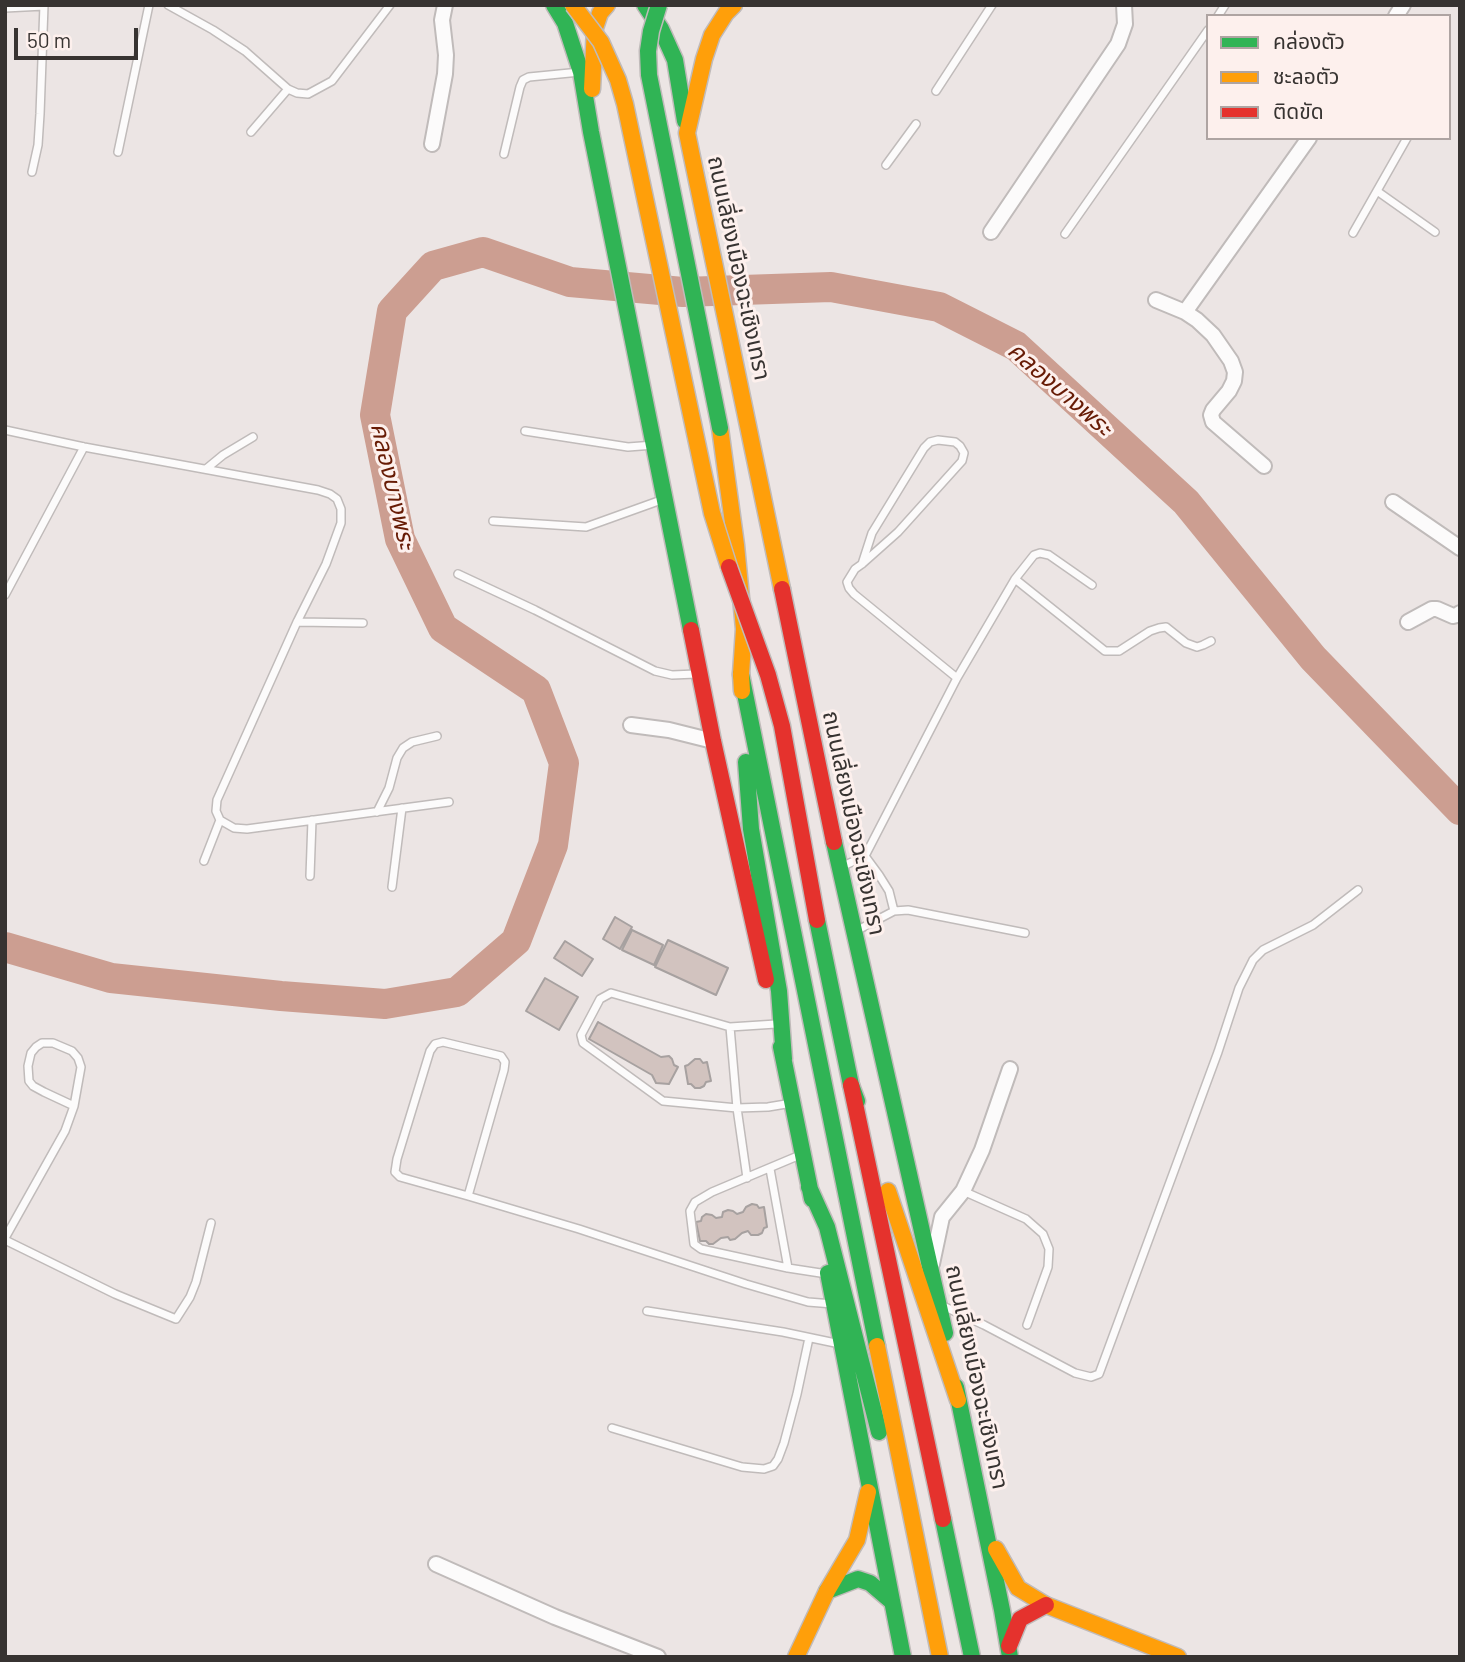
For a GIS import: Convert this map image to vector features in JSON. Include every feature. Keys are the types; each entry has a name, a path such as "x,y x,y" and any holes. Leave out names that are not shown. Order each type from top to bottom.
{"main road":[{"path":"554,5 565,23 580,72 713,741 784,1059 904,1657"},
{"path":"573,5 601,42 618,80 625,104 709,502 768,675 782,726 817,920 972,1657"},
{"path":"591,132 595,28 600,13 607,5"},
{"path":"645,5 661,29 675,60 687,132"},
{"path":"659,5 651,31 649,75 720,428 744,629 741,674 751,829 779,990 784,1059"},
{"name":"ถนนเลี่ยงเมืองฉะเชิงเทรา","path":"734,5 712,35 687,132 839,868 939,1305 1003,1609 1009,1651"},
{"path":"741,674 938,1657"},
{"path":"852,1085 958,1400"},
{"path":"809,1187 827,1227 938,1657"},
{"path":"971,1464 995,1546 1018,1588 1045,1605 1178,1657"},
{"path":"796,1657 827,1591 857,1540 870,1484"},
{"path":"827,1591 858,1579 870,1583 891,1601"},
{"path":"1009,1651 1020,1619 1045,1605"}],"street":[{"path":"432,144 446,74 442,20 445,5"},
{"path":"991,232 1118,44 1125,24 1124,5"},
{"path":"1185,312 1308,140"},
{"path":"1156,300 1198,320 1213,335 1231,361 1235,372 1234,381 1213,410 1213,422 1264,466"},
{"path":"1393,502 1460,548"},
{"path":"1408,622 1432,609 1453,616 1460,613"},
{"path":"631,725 669,730 713,741"},
{"path":"931,1270 942,1217 963,1191 982,1150 1010,1069"},
{"path":"436,1564 555,1617 658,1657"}],"lane":[{"path":"118,152 149,5"},
{"path":"168,5 245,51 288,89 309,94 332,81 390,5"},
{"path":"936,91 992,5"},
{"path":"5,8 44,6 38,145 32,172"},
{"path":"1065,234 1206,33"},
{"path":"504,154 523,80 529,77 580,72"},
{"path":"251,132 288,89"},
{"path":"886,165 916,124"},
{"path":"1353,233 1406,140"},
{"path":"1377,191 1435,232"},
{"path":"5,430 318,490 337,499 341,509 341,523 326,564 217,800 216,811 220,820 234,828 247,829 449,802"},
{"path":"525,431 628,447 654,445"},
{"path":"206,469 253,437"},
{"path":"862,564 872,533 924,448 930,442 938,440 955,442 964,453 962,461 898,532 862,564 855,569 847,582 849,588 957,678"},
{"path":"5,594 84,447"},
{"path":"494,522 586,527 664,499"},
{"path":"839,868 865,856 957,678 1015,579 1034,555 1049,555 1092,585"},
{"path":"458,574 655,671 672,675 701,674"},
{"path":"1015,579 1105,651 1119,650 1159,628 1166,628 1186,643 1197,647 1211,640"},
{"path":"297,622 363,623"},
{"path":"377,812 403,748 412,742 437,736"},
{"path":"392,887 402,808"},
{"path":"204,861 220,820"},
{"path":"310,876 312,820"},
{"path":"865,856 888,891 894,911"},
{"path":"939,1305 984,1325 1075,1374 1091,1377 1099,1374 1239,988 1253,960 1263,950 1312,925 1358,890"},
{"path":"853,932 894,911 924,912 1025,933"},
{"path":"776,1024 730,1027 611,993 600,999 581,1035 583,1043 663,1101 737,1108 792,1103"},
{"path":"730,1027 737,1108 747,1178"},
{"path":"468,1196 505,1062 501,1056 443,1042 435,1044 430,1051 397,1159 395,1172 400,1177 579,1229 746,1284 808,1302 833,1304"},
{"path":"74,1106 29,1082 31,1053 42,1043 53,1043 72,1051 78,1058 81,1067 74,1106 65,1131 5,1239 115,1294 176,1319 196,1282 211,1223"},
{"path":"802,1154 712,1192 695,1202 690,1211 694,1244 701,1249 828,1274"},
{"path":"770,1169 789,1268"},
{"path":"963,1191 1026,1219 1043,1234 1049,1250 1048,1267 1027,1325"},
{"path":"647,1311 783,1332 841,1344"},
{"path":"612,1428 742,1467 764,1469 773,1466 784,1443 809,1338"}],"building":[{"path":"615,917 632,927 620,949 603,939"},
{"path":"632,930 663,945 654,965 622,950"},
{"path":"668,940 728,968 716,995 655,967"},
{"path":"565,941 593,959 582,976 554,958"},
{"path":"545,978 578,997 559,1030 526,1011"},
{"path":"598,1022 661,1057 669,1056 678,1067 669,1084 656,1083 652,1075 589,1039"},
{"path":"695,1059 707,1062 711,1081 700,1088 688,1084 685,1066"},
{"path":"752,1204 759,1208 764,1207 767,1227 762,1233 751,1235 748,1231 735,1239 721,1238 713,1244 700,1241 696,1222 701,1221 706,1214 722,1217 723,1212 728,1210 737,1214"}],"waterway":[{"name":"คลองบางพระ","path":"5,947 111,978 385,1004 457,992 516,941 553,845 564,763 536,690 443,628 400,539 375,415 392,311 433,266 483,252 570,282 683,292 831,287 939,307 1016,346 1186,502 1313,658 1460,810"}],"traffic: fast":[{"path":"554,5 565,23 581,72 691,630"},
{"path":"645,5 661,29 675,60 685,121"},
{"path":"659,5 648,51 649,75 720,428"},
{"path":"741,674 877,1346"},
{"path":"746,762 751,829 779,991 784,1059"},
{"path":"834,842 945,1333"},
{"path":"817,920 851,1085 857,1101"},
{"path":"781,1047 812,1199"},
{"path":"809,1187 827,1227 879,1432"},
{"path":"828,1273 903,1657"},
{"path":"956,1387 1010,1657"},
{"path":"943,1519 972,1657"},
{"path":"827,1591 858,1579 870,1583 891,1601"}],"traffic: slow":[{"path":"573,5 601,42 618,80 625,104 712,513 729,567"},
{"path":"592,89 595,28 600,13 607,5"},
{"path":"734,5 712,35 687,133 782,589"},
{"path":"720,428 744,629 742,691"},
{"path":"888,1191 958,1400"},
{"path":"877,1346 940,1657"},
{"path":"796,1657 827,1591 857,1540 868,1492"},
{"path":"996,1549 1018,1588 1046,1605 1178,1657"}],"traffic: jam":[{"path":"729,567 768,675 782,726 817,920"},
{"path":"782,589 834,842"},
{"path":"691,630 766,980"},
{"path":"851,1085 943,1519"},
{"path":"1009,1646 1020,1619 1046,1605"}]}
